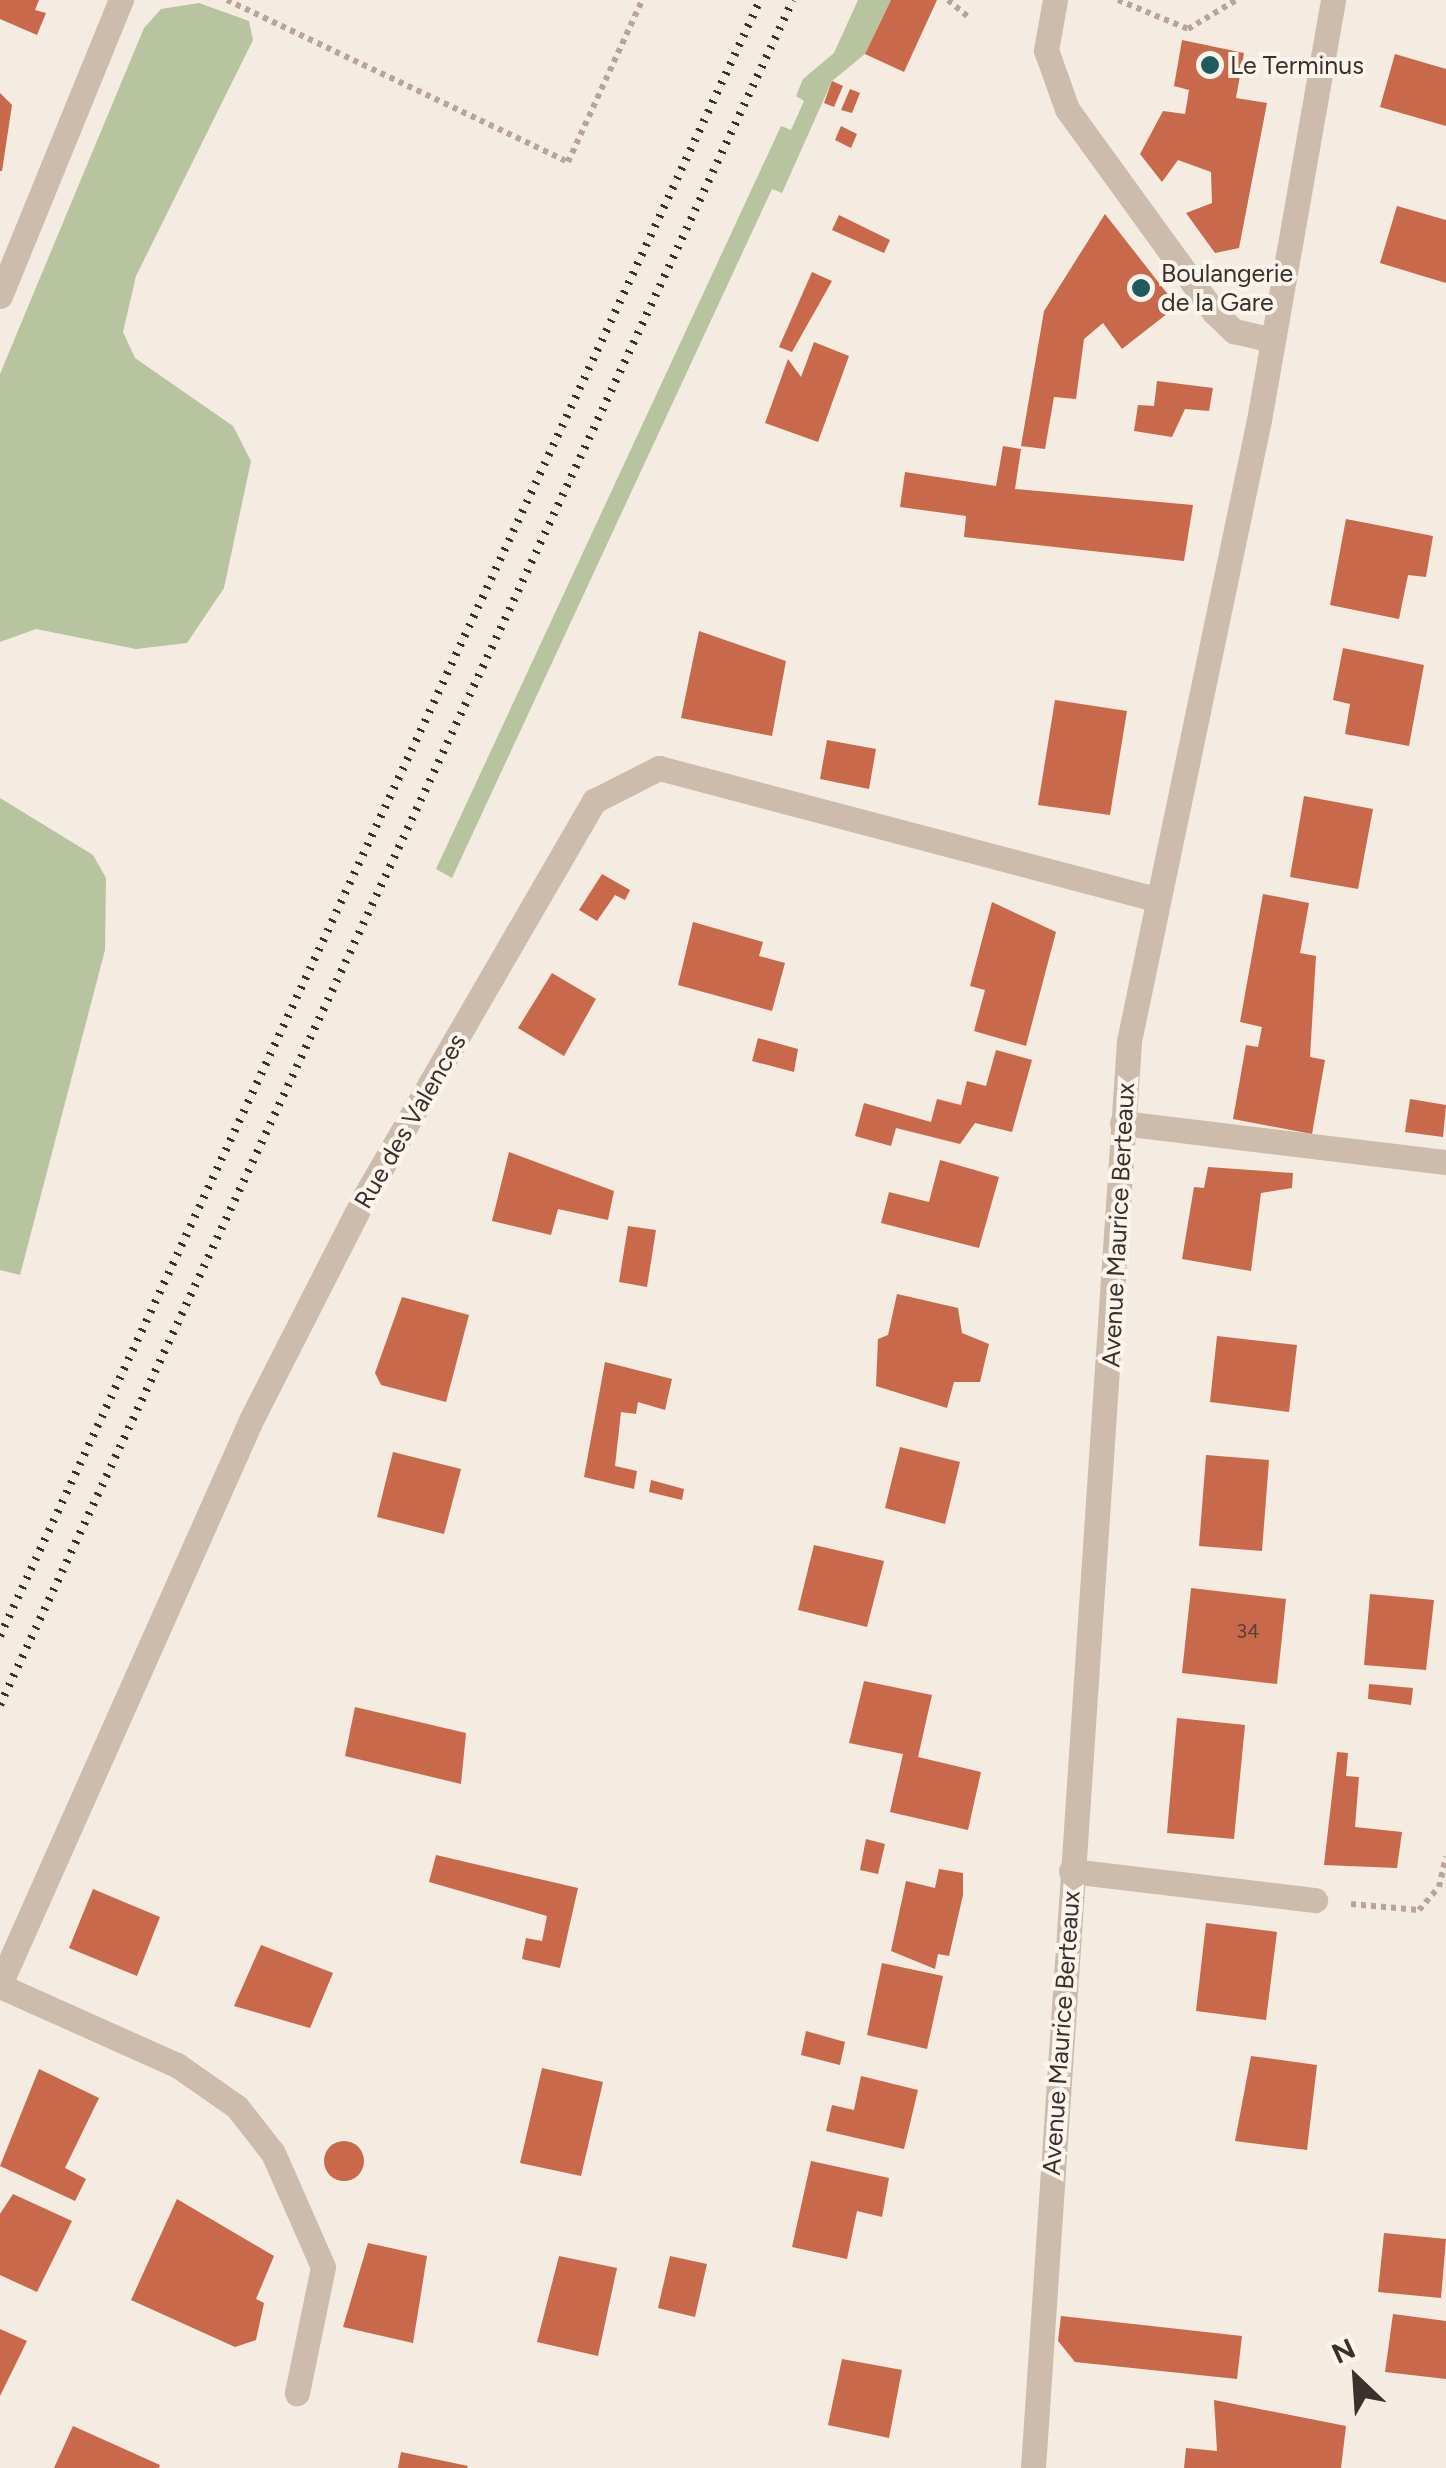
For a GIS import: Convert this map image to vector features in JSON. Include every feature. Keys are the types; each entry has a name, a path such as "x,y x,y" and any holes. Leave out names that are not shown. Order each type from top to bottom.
{"street":[{"path":"2,286 121,0"},
{"path":"1055,0 1046,50 1067,110 1214,312 1234,330 1272,340"},
{"name":"Avenue Maurice Berteaux","path":"1033,2468 1122,1123 1155,899 1272,340 1334,0"},
{"name":"Rue des Valences","path":"0,1985 252,1418 365,1196 594,801 659,768 1155,899"},
{"path":"1122,1123 1446,1162"},
{"path":"1071,1872 1315,1900"},
{"path":"0,1985 177,2065 237,2107 273,2153 324,2267 298,2394"}],"path":[{"path":"226,0 568,162 642,0"},
{"path":"948,0 967,16"},
{"path":"1118,0 1188,28 1236,0"},
{"path":"1315,1900 1419,1910 1439,1887 1446,1857"}],"green space":[{"path":"858,0 891,0 865,54 832,81 782,193 772,189 452,878 436,869 781,126 791,130 804,101 796,96 803,79 834,53"},
{"path":"199,3 249,21 253,40 136,276 123,332 135,358 233,426 251,461 224,588 187,643 136,649 36,629 0,642 0,374 144,28 161,9"},
{"path":"0,798 93,855 106,878 105,950 20,1275 0,1270"}],"building":[{"path":"0,0 39,0 35,10 46,13 37,35 0,19"},
{"path":"891,0 937,0 904,72 865,54"},
{"path":"1182,40 1244,53 1236,98 1267,103 1239,248 1215,253 1186,213 1212,203 1211,172 1178,160 1162,182 1140,154 1163,111 1185,114 1189,90 1174,86"},
{"path":"1395,54 1446,69 1446,126 1380,107"},
{"path":"832,81 843,86 834,107 824,103"},
{"path":"850,89 860,93 852,113 841,110"},
{"path":"0,93 12,105 2,171 0,171"},
{"path":"841,126 857,134 851,148 835,140"},
{"path":"1397,206 1446,220 1446,283 1380,263"},
{"path":"1105,214 1177,306 1122,349 1103,323 1084,339 1076,399 1054,397 1045,449 1021,446 1044,311"},
{"path":"839,215 890,240 884,253 832,230"},
{"path":"812,272 832,281 792,352 779,347"},
{"path":"814,342 849,356 818,442 765,423 788,359 801,377"},
{"path":"1157,381 1213,388 1209,411 1185,409 1172,437 1134,431 1138,405 1154,406"},
{"path":"1003,446 1021,449 1015,489 1193,505 1184,561 964,537 966,516 900,507 905,472 996,486"},
{"path":"1346,519 1433,536 1426,577 1408,575 1399,619 1330,605"},
{"path":"699,631 786,661 772,736 681,718"},
{"path":"1343,648 1424,665 1409,746 1345,734 1350,704 1333,700"},
{"path":"1055,700 1127,711 1110,815 1038,805"},
{"path":"827,740 876,749 869,789 820,779"},
{"path":"1304,796 1373,809 1358,889 1290,877"},
{"path":"602,874 630,890 625,900 615,895 597,921 579,910"},
{"path":"1263,894 1309,903 1300,953 1316,956 1310,1057 1325,1060 1312,1134 1233,1119 1246,1045 1258,1047 1262,1027 1240,1022"},
{"path":"992,902 1056,932 1026,1046 974,1031 985,990 970,986"},
{"path":"693,922 763,942 759,956 785,963 772,1011 678,985"},
{"path":"552,973 596,999 564,1056 518,1028"},
{"path":"758,1038 798,1049 794,1072 752,1061"},
{"path":"996,1050 1032,1060 1012,1132 975,1123 960,1144 896,1128 891,1146 855,1136 864,1103 931,1122 937,1099 961,1105 967,1081 986,1086"},
{"path":"1410,1099 1446,1105 1443,1137 1405,1132"},
{"path":"509,1152 614,1191 608,1220 558,1209 551,1235 492,1221"},
{"path":"940,1160 999,1177 979,1248 881,1223 889,1192 929,1202"},
{"path":"1208,1167 1293,1173 1292,1188 1261,1193 1251,1271 1182,1259 1194,1187 1204,1188"},
{"path":"628,1226 656,1230 647,1287 619,1282"},
{"path":"897,1294 958,1308 962,1333 989,1344 980,1382 954,1382 947,1408 876,1386 878,1339 888,1335"},
{"path":"402,1297 469,1315 446,1402 381,1385 375,1373"},
{"path":"1217,1336 1297,1345 1289,1412 1210,1402"},
{"path":"605,1362 672,1379 665,1410 638,1402 636,1414 621,1412 615,1466 637,1471 634,1489 584,1477"},
{"path":"900,1447 960,1462 945,1524 885,1508"},
{"path":"393,1452 461,1469 444,1534 377,1517"},
{"path":"1206,1455 1269,1460 1262,1551 1199,1546"},
{"path":"651,1480 684,1489 682,1500 649,1492"},
{"path":"814,1545 884,1561 867,1627 798,1610"},
{"path":"1191,1588 1286,1599 1277,1684 1182,1673"},
{"path":"1370,1594 1434,1600 1426,1670 1364,1665"},
{"path":"864,1681 932,1695 918,1757 981,1772 968,1830 890,1812 903,1754 849,1743"},
{"path":"1369,1684 1413,1688 1411,1705 1368,1699"},
{"path":"355,1707 466,1733 461,1784 345,1756"},
{"path":"1177,1718 1245,1725 1234,1839 1167,1833"},
{"path":"1337,1752 1348,1753 1346,1776 1359,1777 1355,1827 1402,1832 1397,1868 1324,1865"},
{"path":"866,1839 885,1844 878,1874 860,1870"},
{"path":"436,1855 578,1888 560,1968 522,1959 526,1938 542,1941 547,1916 429,1882"},
{"path":"939,1869 963,1873 963,1895 949,1956 938,1954 935,1969 891,1951 906,1881 935,1888"},
{"path":"93,1889 160,1917 137,1976 69,1948"},
{"path":"1206,1923 1277,1932 1266,2020 1196,2011"},
{"path":"261,1945 333,1973 310,2028 234,2006"},
{"path":"882,1963 943,1976 927,2049 867,2035"},
{"path":"806,2031 845,2042 840,2065 801,2055"},
{"path":"1251,2056 1317,2065 1307,2150 1235,2141"},
{"path":"542,2068 603,2082 581,2176 520,2163"},
{"path":"39,2069 99,2098 65,2168 86,2179 75,2201 0,2166"},
{"path":"861,2076 918,2090 904,2149 826,2131 832,2105 854,2110"},
{"path":"344,2141 358,2147 364,2161 358,2175 344,2181 330,2175 324,2161 330,2147"},
{"path":"811,2161 889,2178 882,2217 857,2211 847,2259 792,2247"},
{"path":"13,2194 72,2221 37,2292 0,2275 0,2214"},
{"path":"177,2199 274,2256 256,2299 264,2303 256,2340 235,2347 131,2300"},
{"path":"1384,2233 1446,2239 1441,2298 1378,2292"},
{"path":"368,2243 427,2256 413,2343 343,2327"},
{"path":"559,2256 617,2268 598,2356 537,2342"},
{"path":"670,2256 707,2264 695,2317 658,2308"},
{"path":"1393,2314 1446,2321 1446,2379 1385,2372"},
{"path":"1061,2316 1242,2336 1237,2379 1075,2362 1058,2341"},
{"path":"0,2329 27,2341 0,2396"},
{"path":"842,2359 902,2370 889,2438 828,2425"},
{"path":"1214,2400 1346,2426 1341,2468 1184,2468 1186,2448 1217,2451"},
{"path":"73,2426 160,2465 159,2468 54,2468"},
{"path":"401,2452 468,2466 398,2468"}],"railway":[{"path":"0,1636 760,0"},
{"path":"0,1705 793,0"}],"place":[{"name":"Le Terminus","path":"1210,65"},
{"name":"Boulangerie de la Gare","path":"1141,288"}]}
